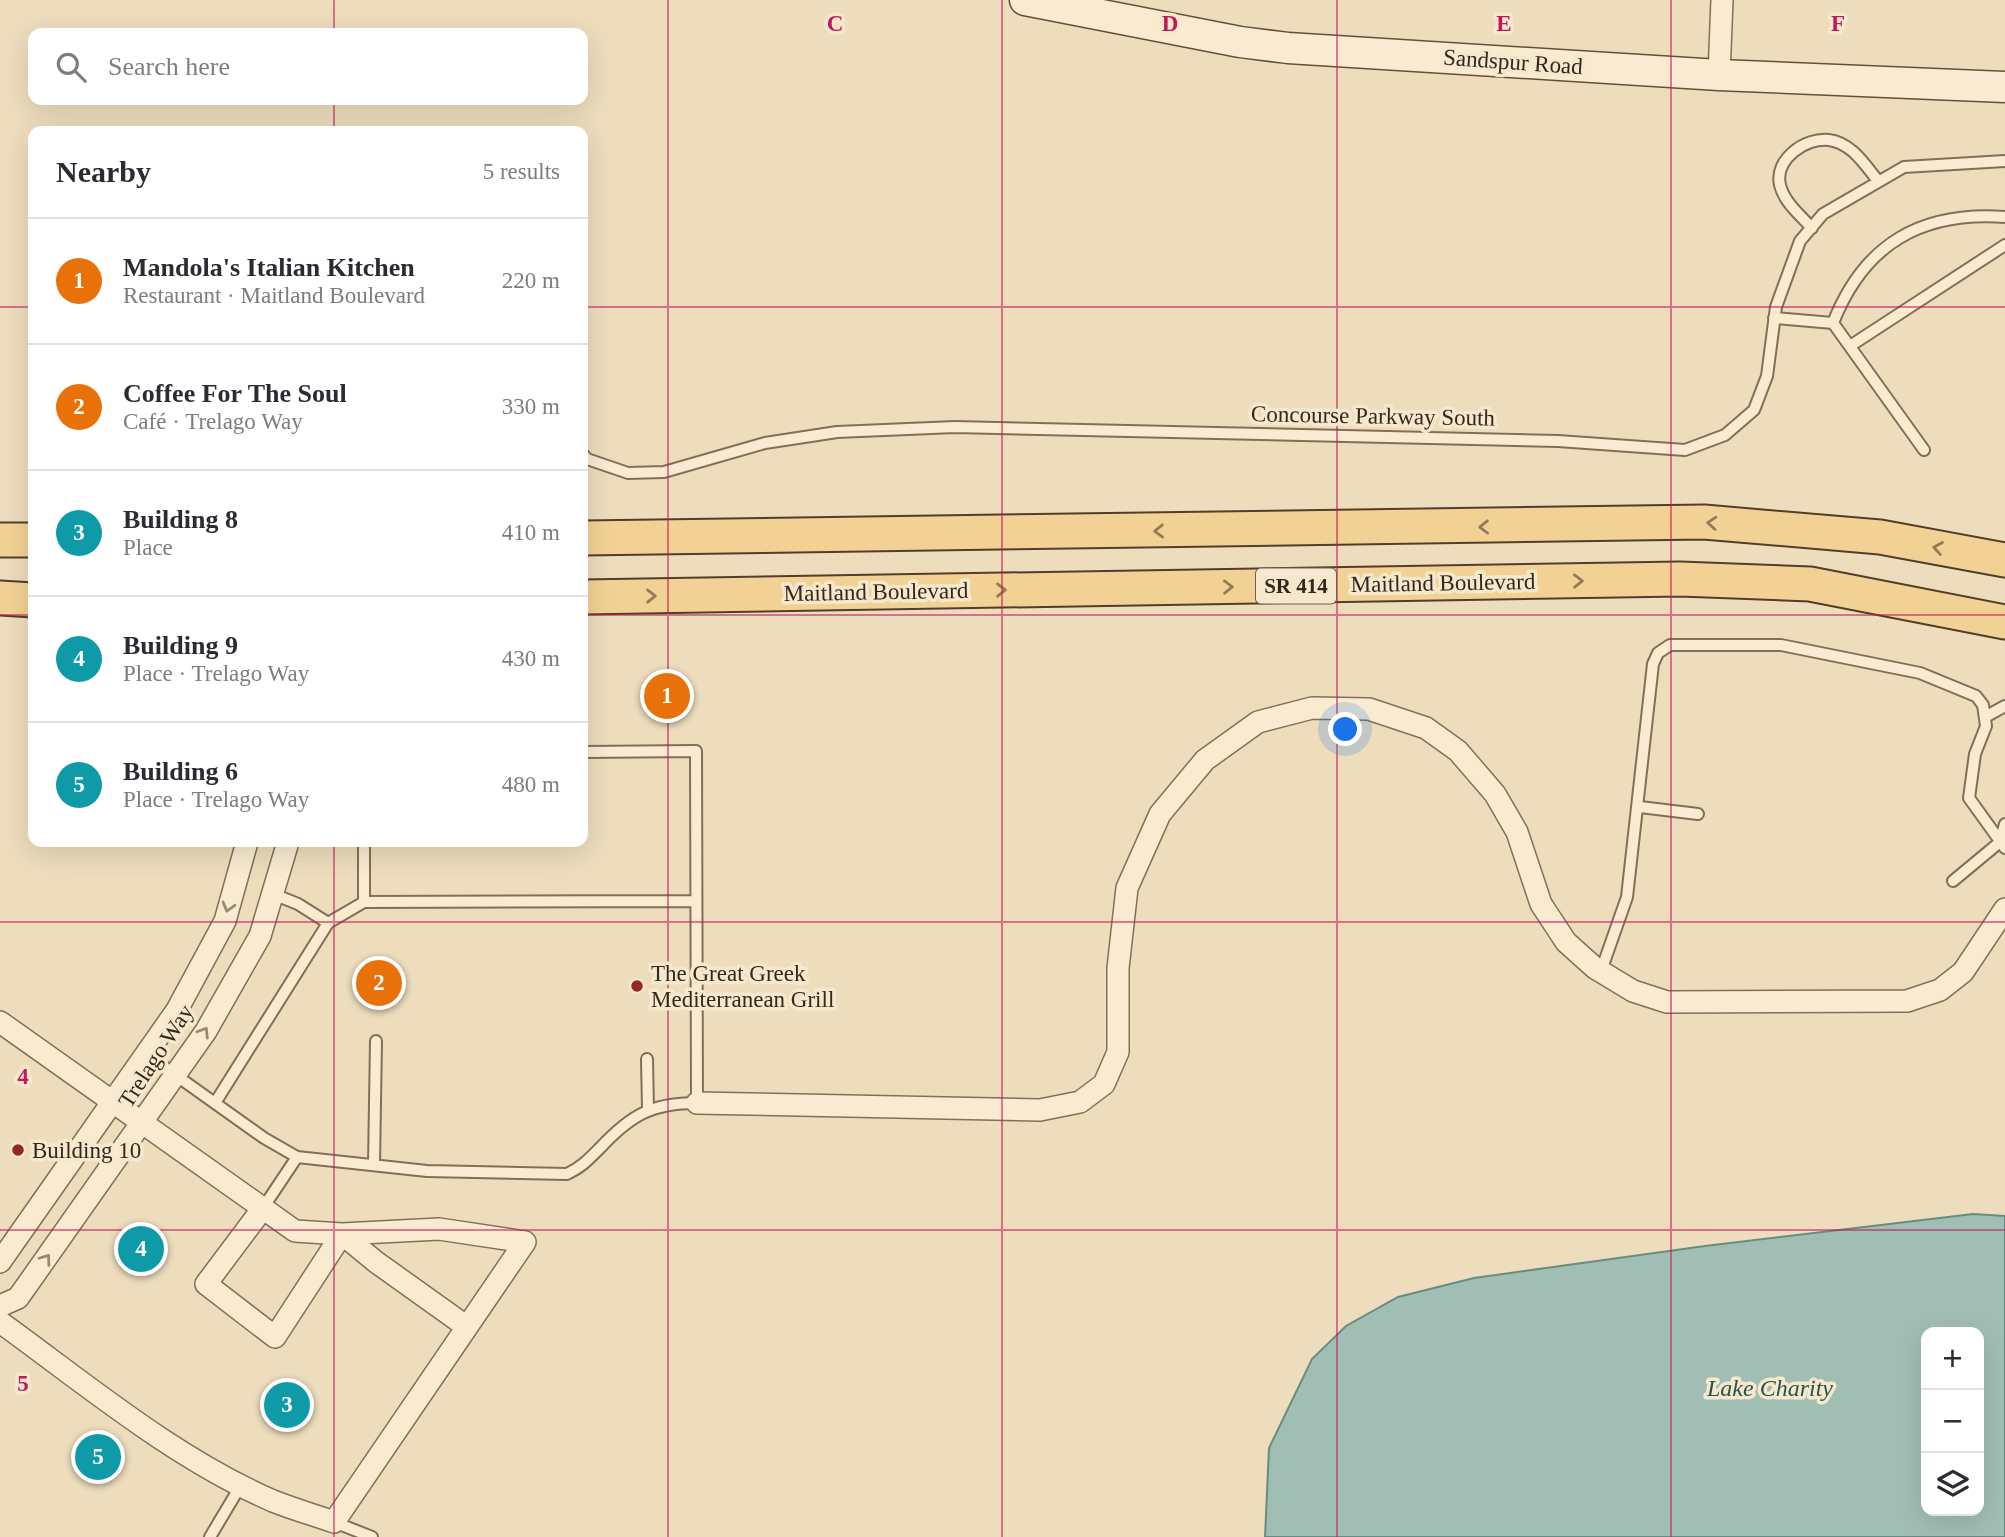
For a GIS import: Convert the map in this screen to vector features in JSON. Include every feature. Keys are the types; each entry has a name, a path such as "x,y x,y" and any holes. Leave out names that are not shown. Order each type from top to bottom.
{"main road":[{"path":"588,538 1704,522 1880,537 2005,560"},
{"path":"0,540 28,540"},
{"name":"Maitland Boulevard","path":"588,597 1680,579 1810,584 2005,621"},
{"path":"0,598 28,600"}],"street":[{"name":"Sandspur Road","path":"1025,0 1240,42 1288,48 1719,75 2005,88"},
{"path":"1719,75 1721,0"},
{"path":"697,1103 1040,1110 1080,1102 1104,1084 1118,1052 1118,968 1127,888 1160,814 1205,760 1258,722 1312,708 1369,709 1426,727 1458,751 1495,794 1517,832 1541,904 1566,942 1601,971 1633,991 1667,1002 1907,1000 1940,990 1963,972 2005,909"},
{"name":"Trelago Way","path":"0,1262 177,1010 225,920 246,847"},
{"name":"Trelago Way","path":"0,1306 18,1298 176,1075 260,936 287,847"},
{"path":"0,1022 114,1100 142,1125 295,1231 342,1234 439,1229 525,1242 334,1522 275,1501 241,1485 160,1437 0,1322"},
{"path":"263,1208 206,1284 275,1337 342,1234"},
{"path":"342,1234 376,1262 467,1327"}],"lane":[{"path":"1812,228 1786,200 1779,183 1782,167 1790,153 1807,145 1829,140 1856,153 1878,181"},
{"name":"Concourse Parkway South","path":"588,456 628,473 664,472 765,443 837,432 955,427 1558,441 1685,450 1725,435 1754,411 1767,376 1774,318 1800,241 1823,214 1904,167 2005,161"},
{"path":"1833,323 1845,292 1875,256 1912,229 1953,219 2005,217"},
{"path":"1850,346 2005,245"},
{"path":"1774,318 1833,323 1924,450"},
{"path":"1601,971 1628,897 1640,807 1653,664 1658,653 1670,645 1780,645 1920,673 1969,692 1983,705 1986,726 1975,754 1969,798 2003,845"},
{"path":"1985,717 2005,706"},
{"path":"146,1054 297,1157 427,1171 567,1174 584,1166 628,1121 648,1109 673,1103 697,1103 696,751 588,752"},
{"path":"1640,807 1698,814"},
{"path":"1953,881 2003,845 2005,824"},
{"path":"364,847 365,902"},
{"path":"273,894 298,904 328,923"},
{"path":"215,1102 328,923 365,902 696,901"},
{"path":"374,1164 376,1041"},
{"path":"647,1059 648,1109"},
{"path":"263,1208 297,1157"},
{"path":"210,1537 241,1485"},
{"path":"334,1522 372,1537"}],"water":[{"name":"Lake Charity","path":"1973,1214 2005,1216 2005,1537 1265,1537 1269,1448 1312,1359 1346,1326 1398,1297 1474,1278 1705,1246"}],"place":[{"name":"Mandola's Italian Kitchen","path":"667,696"},
{"name":"Coffee For The Soul","path":"379,983"},
{"name":"The Great Greek Mediterranean Grill","path":"637,986"},
{"name":"Building 10","path":"18,1150"},
{"name":"Building 9","path":"141,1249"},
{"name":"Building 8","path":"287,1405"},
{"name":"Building 6","path":"98,1457"}]}
